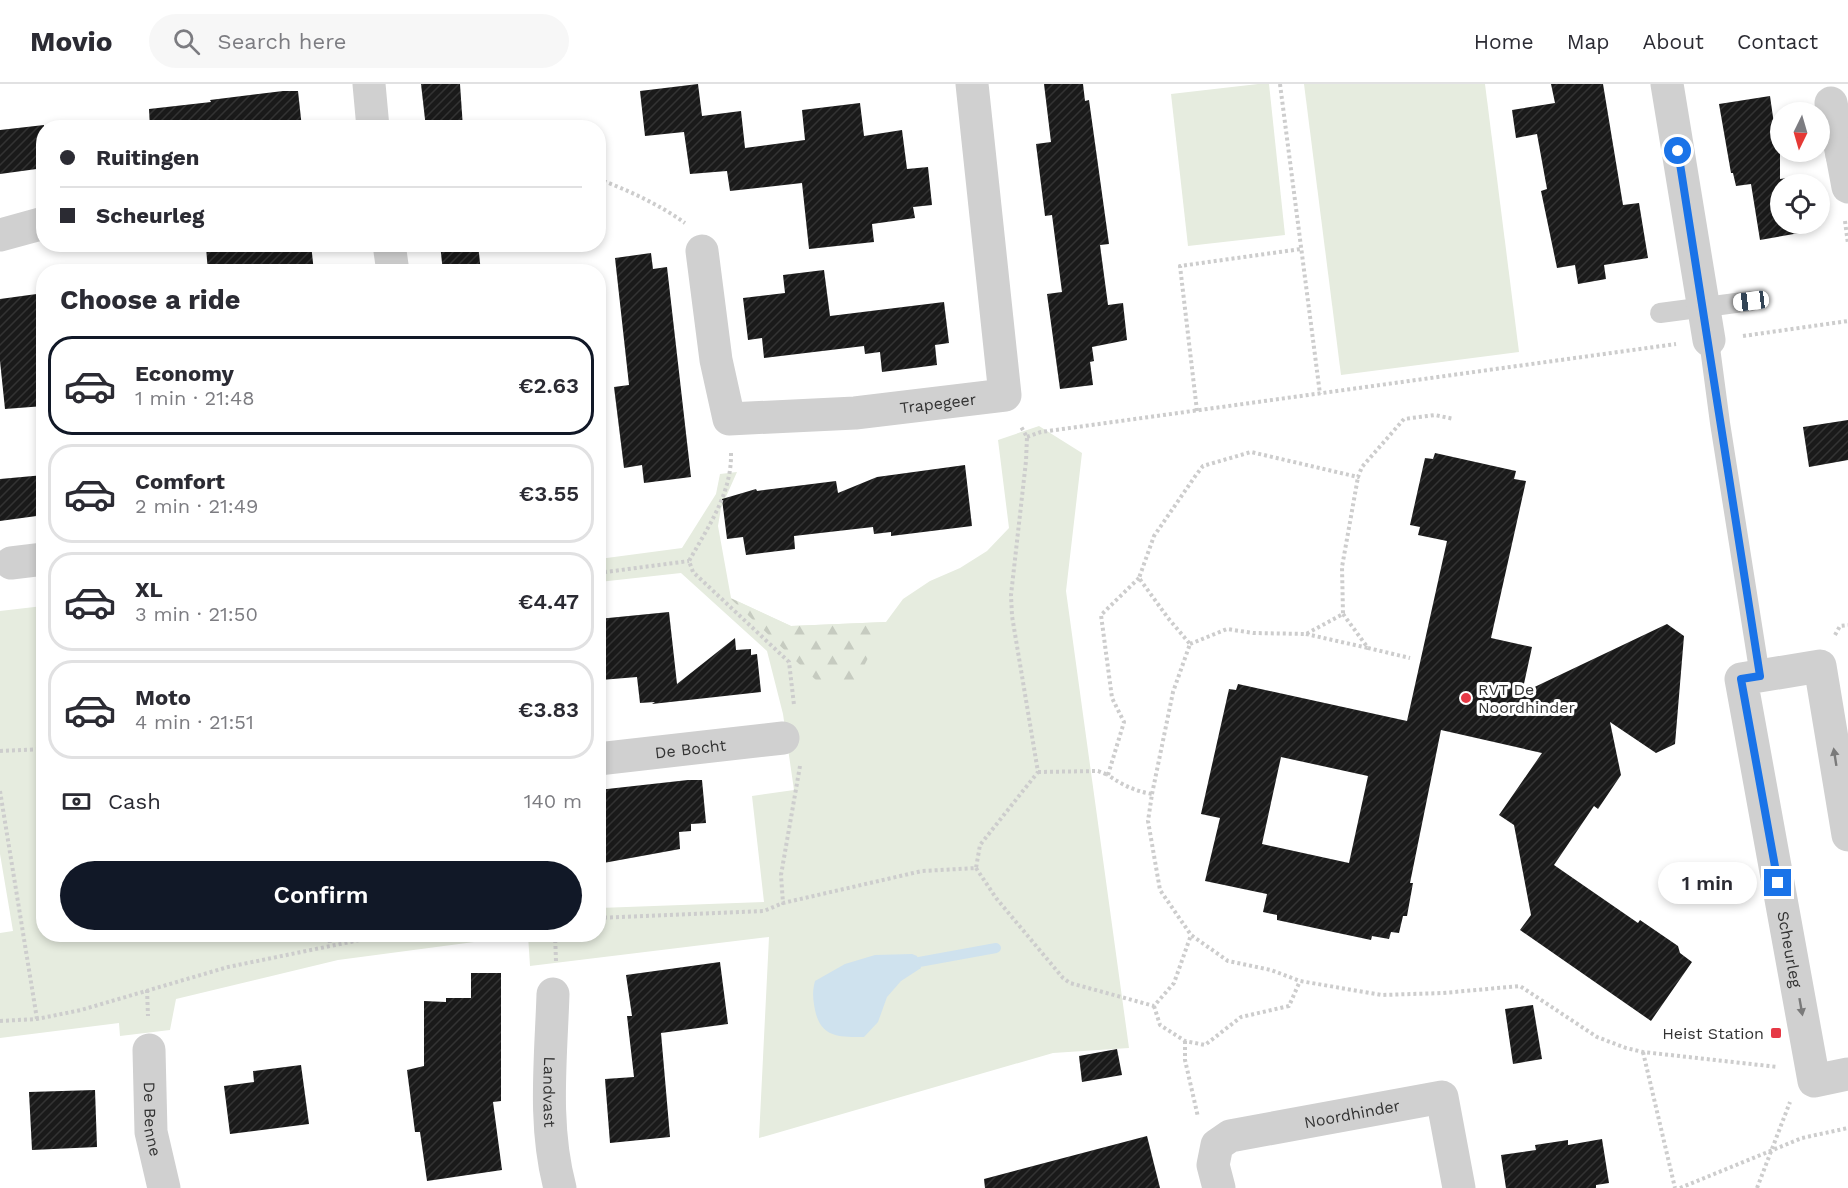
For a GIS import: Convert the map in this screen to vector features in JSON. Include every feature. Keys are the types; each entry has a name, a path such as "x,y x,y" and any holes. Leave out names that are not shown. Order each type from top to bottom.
{"street":[{"path":"369,84 372,120"},
{"path":"972,84 1005,395"},
{"path":"1667,84 1710,340"},
{"path":"1831,103 1845,154 1848,187"},
{"path":"0,235 36,225"},
{"path":"702,251 716,360 729,419"},
{"name":"Trapegeer","path":"729,419 855,413 1005,395"},
{"path":"11,563 36,560"},
{"name":"Scheurleg","path":"1813,1072 1741,679 1820,666 1848,835"},
{"name":"De Bocht","path":"606,758 792,736"},
{"name":"Landvast","path":"553,994 550,1127 560,1188"},
{"name":"De Benne","path":"149,1050 151,1132 164,1188"},
{"path":"1813,1072 1848,1074"},
{"name":"Noordhinder","path":"1219,1188 1213,1165 1217,1145 1230,1136 1442,1097 1459,1188"}],"lane":[{"path":"1660,313 1751,301"},
{"path":"1710,340 1720,423 1760,676"}],"path":[{"path":"1280,84 1320,394"},
{"path":"606,182 674,215 690,227 701,244 702,251"},
{"path":"1197,411 1179,266 1301,249"},
{"path":"1027,437 1041,432 1848,321"},
{"path":"1005,395 1027,437 1011,595 1012,616 1038,772 980,846 976,868 996,898 1063,978 1070,983 1154,1006"},
{"path":"1368,648 1344,614 1342,567 1358,477 1362,467 1404,419 1435,415 1454,419"},
{"path":"729,419 731,467 722,503 689,561 693,572 789,662 792,736 798,776 781,875 783,903"},
{"path":"1108,776 1124,722 1112,698 1101,615 1139,578 1154,536 1203,466 1251,452 1358,477"},
{"path":"606,572 689,561"},
{"path":"1139,578 1190,644"},
{"path":"1306,634 1344,614"},
{"path":"1410,658 1306,634 1253,633 1227,629 1190,644 1173,692 1148,821 1160,890 1191,935 1228,961 1271,970 1300,981 1382,995 1443,993 1520,986 1597,1036 1626,1048 1643,1052 1813,1072"},
{"path":"0,751 36,749"},
{"path":"1038,772 1098,771 1122,785 1152,794"},
{"path":"0,791 37,1019"},
{"path":"606,918 764,911 783,903 922,872 976,868"},
{"path":"1154,1006 1174,983 1191,935"},
{"path":"0,1022 37,1019 81,1010 228,967 346,942"},
{"path":"1154,1006 1160,1025 1185,1041 1205,1046 1241,1017 1289,1006 1300,981"},
{"path":"1185,1041 1185,1060 1191,1089"},
{"path":"1643,1052 1677,1188 1802,1138 1848,1128"},
{"path":"1756,1188 1793,1093 1813,1072"}],"green space":[{"path":"1269,84 1285,235 1188,246 1171,94"},
{"path":"1304,84 1485,84 1519,352 1341,375"},
{"path":"1039,426 1082,453 1066,591 1129,1048 1053,1053 759,1138 769,937 530,966 528,942 606,942 606,908 764,902 752,796 794,790 783,714 767,651 681,573 606,581 606,558 682,548 716,494 720,474 737,472 721,508 718,526 731,598 791,626 886,622 903,599 930,581 960,568 987,551 1009,528 998,440"},
{"path":"730,598 791,626 886,622 856,682 819,683"},
{"path":"36,607 36,942 474,942 338,960 176,999 170,1030 120,1036 119,1023 0,1038 0,933 13,931 0,854 0,611"}],"water":[{"path":"912,954 917,956 921,968 901,981 887,997 878,1022 864,1037 839,1036 832,1034 822,1026 815,1010 813,992 815,981 845,964 875,955"}],"building":[{"path":"421,84 460,84 462,120 425,120"},
{"path":"698,84 702,116 741,111 745,148 805,140 802,110 860,103 864,136 902,130 907,169 928,167 932,205 913,207 915,218 872,224 874,242 809,249 802,183 730,191 727,171 690,174 684,132 645,136 640,91"},
{"path":"1044,84 1083,84 1085,101 1089,100 1109,244 1100,245 1108,305 1123,303 1127,340 1092,347 1094,361 1090,362 1093,385 1060,389 1047,294 1062,292 1052,215 1045,216 1036,144 1051,142"},
{"path":"1551,84 1603,84 1623,205 1639,203 1648,258 1604,265 1606,279 1578,284 1575,265 1557,268 1541,191 1547,189 1537,134 1516,138 1512,110 1555,103"},
{"path":"298,91 301,120 150,120 149,109 211,102 210,100"},
{"path":"1770,96 1770,162 1780,162 1780,174 1770,174 1770,234 1794,234 1760,240 1751,184 1736,186 1733,173 1731,173 1719,104"},
{"path":"36,126 36,169 0,174 0,130"},
{"path":"206,252 312,252 313,264 207,264"},
{"path":"441,252 479,252 480,264 442,264"},
{"path":"651,253 653,269 667,267 691,477 644,483 642,465 624,468 614,387 629,385 615,258"},
{"path":"824,270 830,316 944,302 949,343 935,345 937,365 882,372 880,352 865,354 864,346 764,358 762,338 748,340 743,298 785,293 783,275"},
{"path":"36,294 36,407 5,409 0,361 0,299"},
{"path":"1848,420 1848,460 1809,467 1803,427"},
{"name":"RVT De Noordhinder","path":"1435,453 1516,471 1514,479 1526,481 1491,638 1532,647 1522,693 1667,624 1684,636 1675,744 1656,753 1610,722 1621,775 1598,809 1594,806 1554,865 1638,923 1640,920 1678,946 1680,953 1692,962 1651,1021 1520,930 1531,915 1514,825 1499,815 1542,753 1441,730 1410,883 1413,883 1407,916 1403,916 1399,933 1391,932 1389,939 1372,936 1371,940 1277,920 1277,915 1263,912 1267,894 1205,881 1220,818 1201,814 1229,689 1236,690 1238,684 1407,721 1447,541 1418,535 1420,527 1410,525 1425,458 1433,459","holes":["1281,757 1368,776 1349,863 1262,844"]},
{"path":"965,465 972,526 891,536 891,532 874,534 873,527 794,536 795,549 746,555 743,537 727,539 722,499 756,489 757,491 836,481 838,493 877,477"},
{"path":"36,476 36,516 0,521 0,479"},
{"path":"669,612 677,684 735,638 736,650 751,649 751,655 757,654 761,692 652,704 655,702 640,703 637,677 606,680 606,618"},
{"path":"702,780 706,823 691,824 691,831 679,832 680,849 606,863 606,789"},
{"path":"720,962 728,1024 661,1033 670,1137 610,1143 605,1079 634,1077 627,1016 632,1016 626,975"},
{"path":"471,973 501,973 501,1101 493,1102 502,1170 427,1181 420,1132 415,1132 407,1070 424,1066 424,1001 446,1002 446,998 471,998"},
{"path":"1533,1005 1542,1059 1513,1064 1505,1009"},
{"path":"1117,1049 1122,1075 1082,1082 1079,1056"},
{"path":"301,1065 309,1124 230,1134 224,1086 254,1082 253,1071"},
{"path":"95,1090 97,1147 32,1150 29,1092"},
{"path":"1147,1136 1160,1188 985,1188 984,1179"},
{"path":"1602,1139 1609,1183 1596,1185 1596,1188 1506,1188 1501,1155 1536,1150 1535,1145 1568,1140 1568,1145"}],"waterway":[{"path":"919,962 996,948"}],"place":[{"name":"RVT De Noordhinder","path":"1466,698"},
{"name":"Heist Station","path":"1776,1033"}],"route":[{"path":"1678,151 1760,676 1741,679 1778,883"}]}
